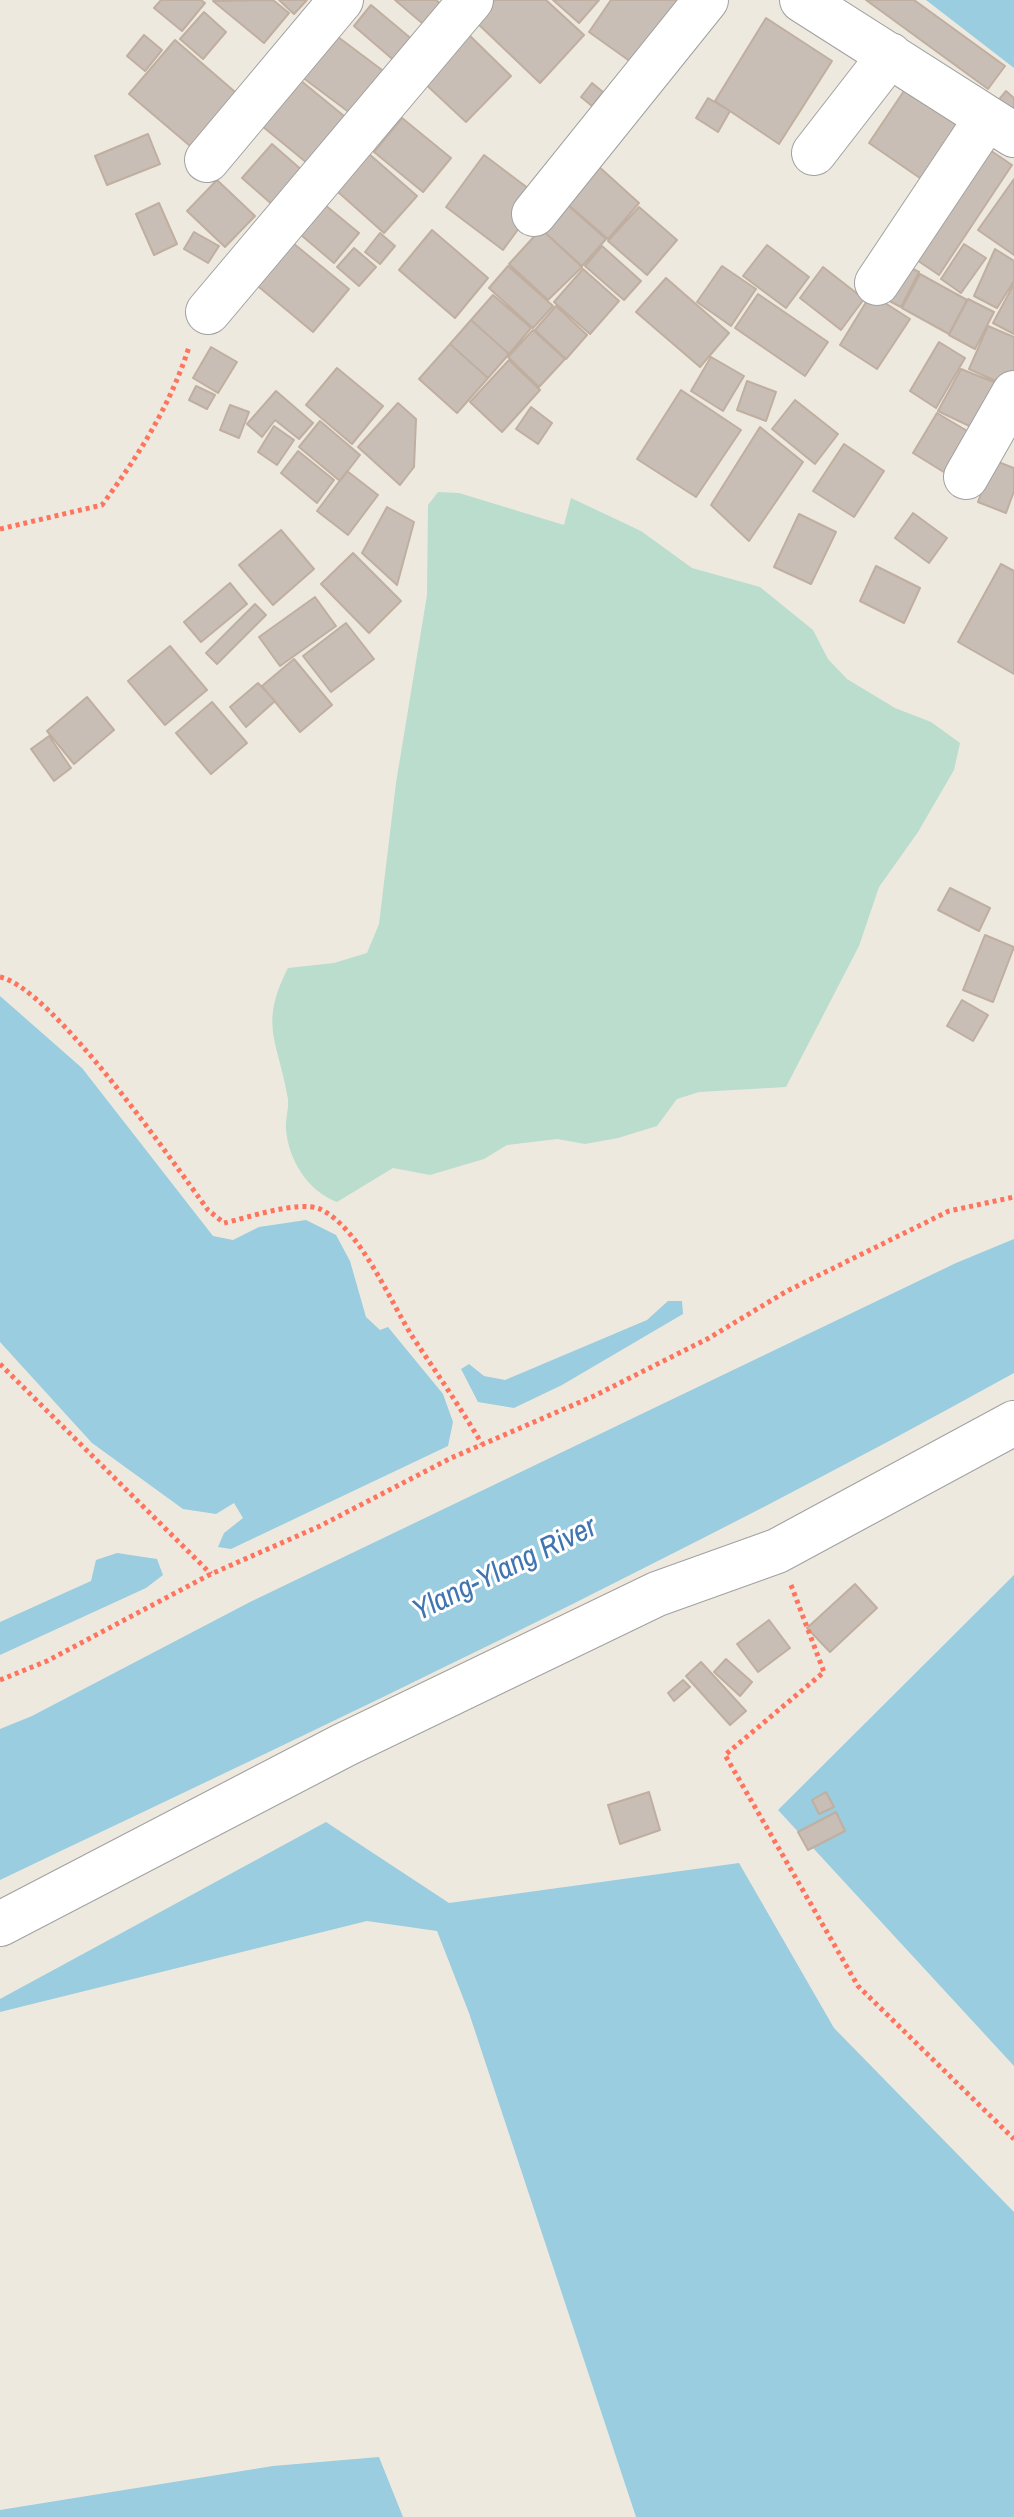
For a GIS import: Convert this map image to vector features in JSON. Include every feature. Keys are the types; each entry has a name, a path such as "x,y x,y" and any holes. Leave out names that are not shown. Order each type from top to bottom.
{"street":[{"path":"207,160 341,0"},
{"path":"208,312 471,0"},
{"path":"534,214 706,0"},
{"path":"802,0 1000,126 877,283"},
{"path":"814,153 890,55"},
{"path":"966,477 1014,393"},
{"path":"0,1924 344,1745 657,1594 777,1551 1014,1423"}],"path":[{"path":"0,529 102,505 149,438 176,388 193,334 208,312"},
{"path":"0,977 32,999 79,1041 208,1210 224,1223 289,1208 304,1208 319,1209 340,1226 378,1272 411,1335 482,1444"},
{"path":"0,1680 47,1661 211,1574 320,1526 482,1444 594,1396 709,1338 787,1291 949,1211 1014,1197"},
{"path":"0,1364 211,1574"},
{"path":"777,1551 824,1672 725,1755 858,1986 1014,2139"}],"green space":[{"path":"438,492 459,493 564,525 571,498 641,531 692,568 760,587 813,630 828,659 847,679 895,708 931,722 960,743 954,770 918,832 879,887 859,946 786,1087 699,1092 677,1099 657,1126 618,1138 585,1144 557,1139 507,1145 484,1159 430,1175 393,1168 337,1202 309,1183 291,1153 286,1130 288,1099 273,1034 274,1005 288,968 334,963 367,953 379,924 396,783 427,595 428,505"}],"water":[{"path":"926,0 1014,0 1014,68"},
{"path":"0,996 82,1068 213,1236 233,1240 259,1227 306,1220 336,1235 350,1261 366,1317 380,1330 388,1327 443,1394 453,1422 448,1446 231,1549 218,1547 224,1533 243,1518 234,1503 216,1514 183,1509 92,1443 0,1342"},
{"name":"Ylang-Ylang River","path":"1014,1239 1014,1373 638,1571 384,1697 0,1880 0,1729 32,1716 250,1602 956,1263"},
{"path":"668,1301 682,1301 683,1314 562,1385 514,1408 478,1402 461,1369 469,1364 484,1376 505,1380 647,1320"},
{"path":"117,1553 157,1559 163,1575 146,1588 0,1655 0,1622 91,1581 96,1560"},
{"path":"1014,1575 1014,2066 778,1810"},
{"path":"326,1822 449,1903 739,1863 834,2028 1014,2212 1014,2517 636,2517 469,2013 437,1931 367,1921 0,2012 0,1999"},
{"path":"379,2457 403,2517 0,2517 0,2510 273,2466"}],"building":[{"path":"161,0 201,0 205,3 182,31 154,8"},
{"path":"273,0 289,13 264,43 213,1"},
{"path":"279,0 307,0 294,14"},
{"path":"395,0 436,0 447,9 429,29"},
{"path":"494,0 546,0 584,35 540,83 475,21"},
{"path":"553,0 599,0 579,23"},
{"path":"611,0 684,0 638,67 589,32"},
{"path":"866,0 914,0 1005,66 988,89"},
{"path":"371,5 414,41 397,63 354,26"},
{"path":"204,12 226,32 203,59 180,39"},
{"path":"766,18 832,61 779,144 715,101"},
{"path":"466,32 511,76 466,122 420,79"},
{"path":"334,34 394,79 362,122 302,77"},
{"path":"144,35 162,50 145,71 127,56"},
{"path":"175,40 242,98 196,151 129,94"},
{"path":"300,80 355,125 318,172 262,126"},
{"path":"910,82 974,127 933,187 869,143"},
{"path":"592,83 603,92 592,106 581,97"},
{"path":"1006,91 1014,98 1014,126 992,108"},
{"path":"708,98 730,111 718,132 696,118"},
{"path":"402,118 451,158 423,192 374,152"},
{"path":"148,134 160,164 107,185 95,156"},
{"path":"975,140 1012,165 939,275 902,250"},
{"path":"272,144 312,179 282,213 242,178"},
{"path":"360,146 417,196 384,233 328,183"},
{"path":"484,155 541,198 503,250 446,207"},
{"path":"597,165 639,203 608,239 565,202"},
{"path":"1014,179 1014,255 978,230"},
{"path":"217,180 255,216 225,247 187,211"},
{"path":"319,200 359,233 334,263 294,229"},
{"path":"563,201 606,239 582,266 540,228"},
{"path":"159,203 177,244 154,255 136,214"},
{"path":"639,207 677,240 647,275 608,241"},
{"path":"541,229 582,267 548,300 509,264"},
{"path":"432,230 488,278 455,318 399,270"},
{"path":"194,232 219,246 208,263 184,249"},
{"path":"380,233 395,246 380,264 365,252"},
{"path":"282,234 349,289 313,332 247,277"},
{"path":"964,244 986,258 961,293 941,279"},
{"path":"767,245 809,277 786,308 743,276"},
{"path":"602,246 641,281 624,300 585,266"},
{"path":"354,248 376,267 359,286 337,267"},
{"path":"995,249 1014,261 1014,281 997,308 974,296"},
{"path":"899,262 919,272 901,307 880,296"},
{"path":"508,266 553,306 533,328 489,288"},
{"path":"722,266 756,289 731,326 697,302"},
{"path":"823,267 864,299 841,330 800,298"},
{"path":"583,269 619,301 590,334 554,302"},
{"path":"920,274 967,300 949,334 902,308"},
{"path":"666,278 729,333 700,367 636,312"},
{"path":"1014,284 1014,334 993,323"},
{"path":"758,294 828,342 805,376 735,328"},
{"path":"871,294 910,319 877,369 840,345"},
{"path":"493,295 531,328 509,354 471,320"},
{"path":"968,299 994,312 975,349 949,335"},
{"path":"556,306 587,335 566,359 535,330"},
{"path":"471,320 509,354 488,378 450,344"},
{"path":"988,326 1014,337 1014,370 1007,386 969,369"},
{"path":"533,330 565,359 539,387 508,357"},
{"path":"939,342 965,358 936,408 910,391"},
{"path":"450,344 488,378 457,413 419,379"},
{"path":"211,347 237,362 218,393 193,378"},
{"path":"711,357 744,376 723,411 691,391"},
{"path":"509,360 540,390 502,432 470,402"},
{"path":"337,368 383,406 352,444 306,405"},
{"path":"961,369 1006,387 984,433 938,411"},
{"path":"747,381 776,392 766,421 737,410"},
{"path":"196,386 215,395 207,409 189,400"},
{"path":"681,390 741,430 696,497 637,459"},
{"path":"276,391 313,423 299,439 275,420 262,437 247,424"},
{"path":"795,400 838,434 815,464 772,429"},
{"path":"398,403 416,419 414,467 400,485 358,447"},
{"path":"230,405 249,412 239,438 220,430"},
{"path":"531,407 552,423 538,444 516,429"},
{"path":"937,413 979,438 955,479 913,453"},
{"path":"320,421 360,455 340,481 299,447"},
{"path":"274,426 294,440 277,465 258,452"},
{"path":"760,427 803,462 749,541 711,505"},
{"path":"844,444 884,471 854,517 813,491"},
{"path":"298,451 334,480 317,503 281,473"},
{"path":"993,460 1014,468 1014,491 1006,513 978,502"},
{"path":"347,471 378,495 348,535 317,511"},
{"path":"387,507 414,522 397,585 362,553"},
{"path":"913,513 947,538 929,563 895,538"},
{"path":"799,514 836,532 811,584 774,567"},
{"path":"281,530 314,569 273,605 239,565"},
{"path":"353,553 401,601 369,633 321,584"},
{"path":"1001,564 1014,571 1014,674 958,642"},
{"path":"876,566 920,588 904,623 860,601"},
{"path":"230,583 247,604 201,642 184,622"},
{"path":"315,597 336,626 280,666 259,637"},
{"path":"255,604 266,615 217,664 206,653"},
{"path":"346,623 374,659 331,692 303,656"},
{"path":"170,646 207,690 165,725 128,681"},
{"path":"294,659 332,705 300,732 262,686"},
{"path":"258,683 275,701 246,727 230,707"},
{"path":"87,697 114,730 74,764 47,731"},
{"path":"212,702 247,743 211,774 176,733"},
{"path":"49,736 71,768 54,781 31,749"},
{"path":"950,888 990,908 979,931 938,910"},
{"path":"985,935 1014,947 993,1002 963,990"},
{"path":"962,1000 988,1015 973,1041 947,1026"},
{"path":"855,1584 877,1608 830,1652 807,1628"},
{"path":"769,1620 790,1648 758,1672 737,1644"},
{"path":"726,1659 752,1682 740,1696 714,1672"},
{"path":"701,1662 746,1711 730,1725 686,1676"},
{"path":"683,1680 690,1687 674,1701 668,1693"},
{"path":"649,1792 660,1830 620,1844 608,1805"},
{"path":"826,1792 834,1807 819,1814 812,1800"},
{"path":"836,1812 845,1831 808,1850 798,1832"}]}
